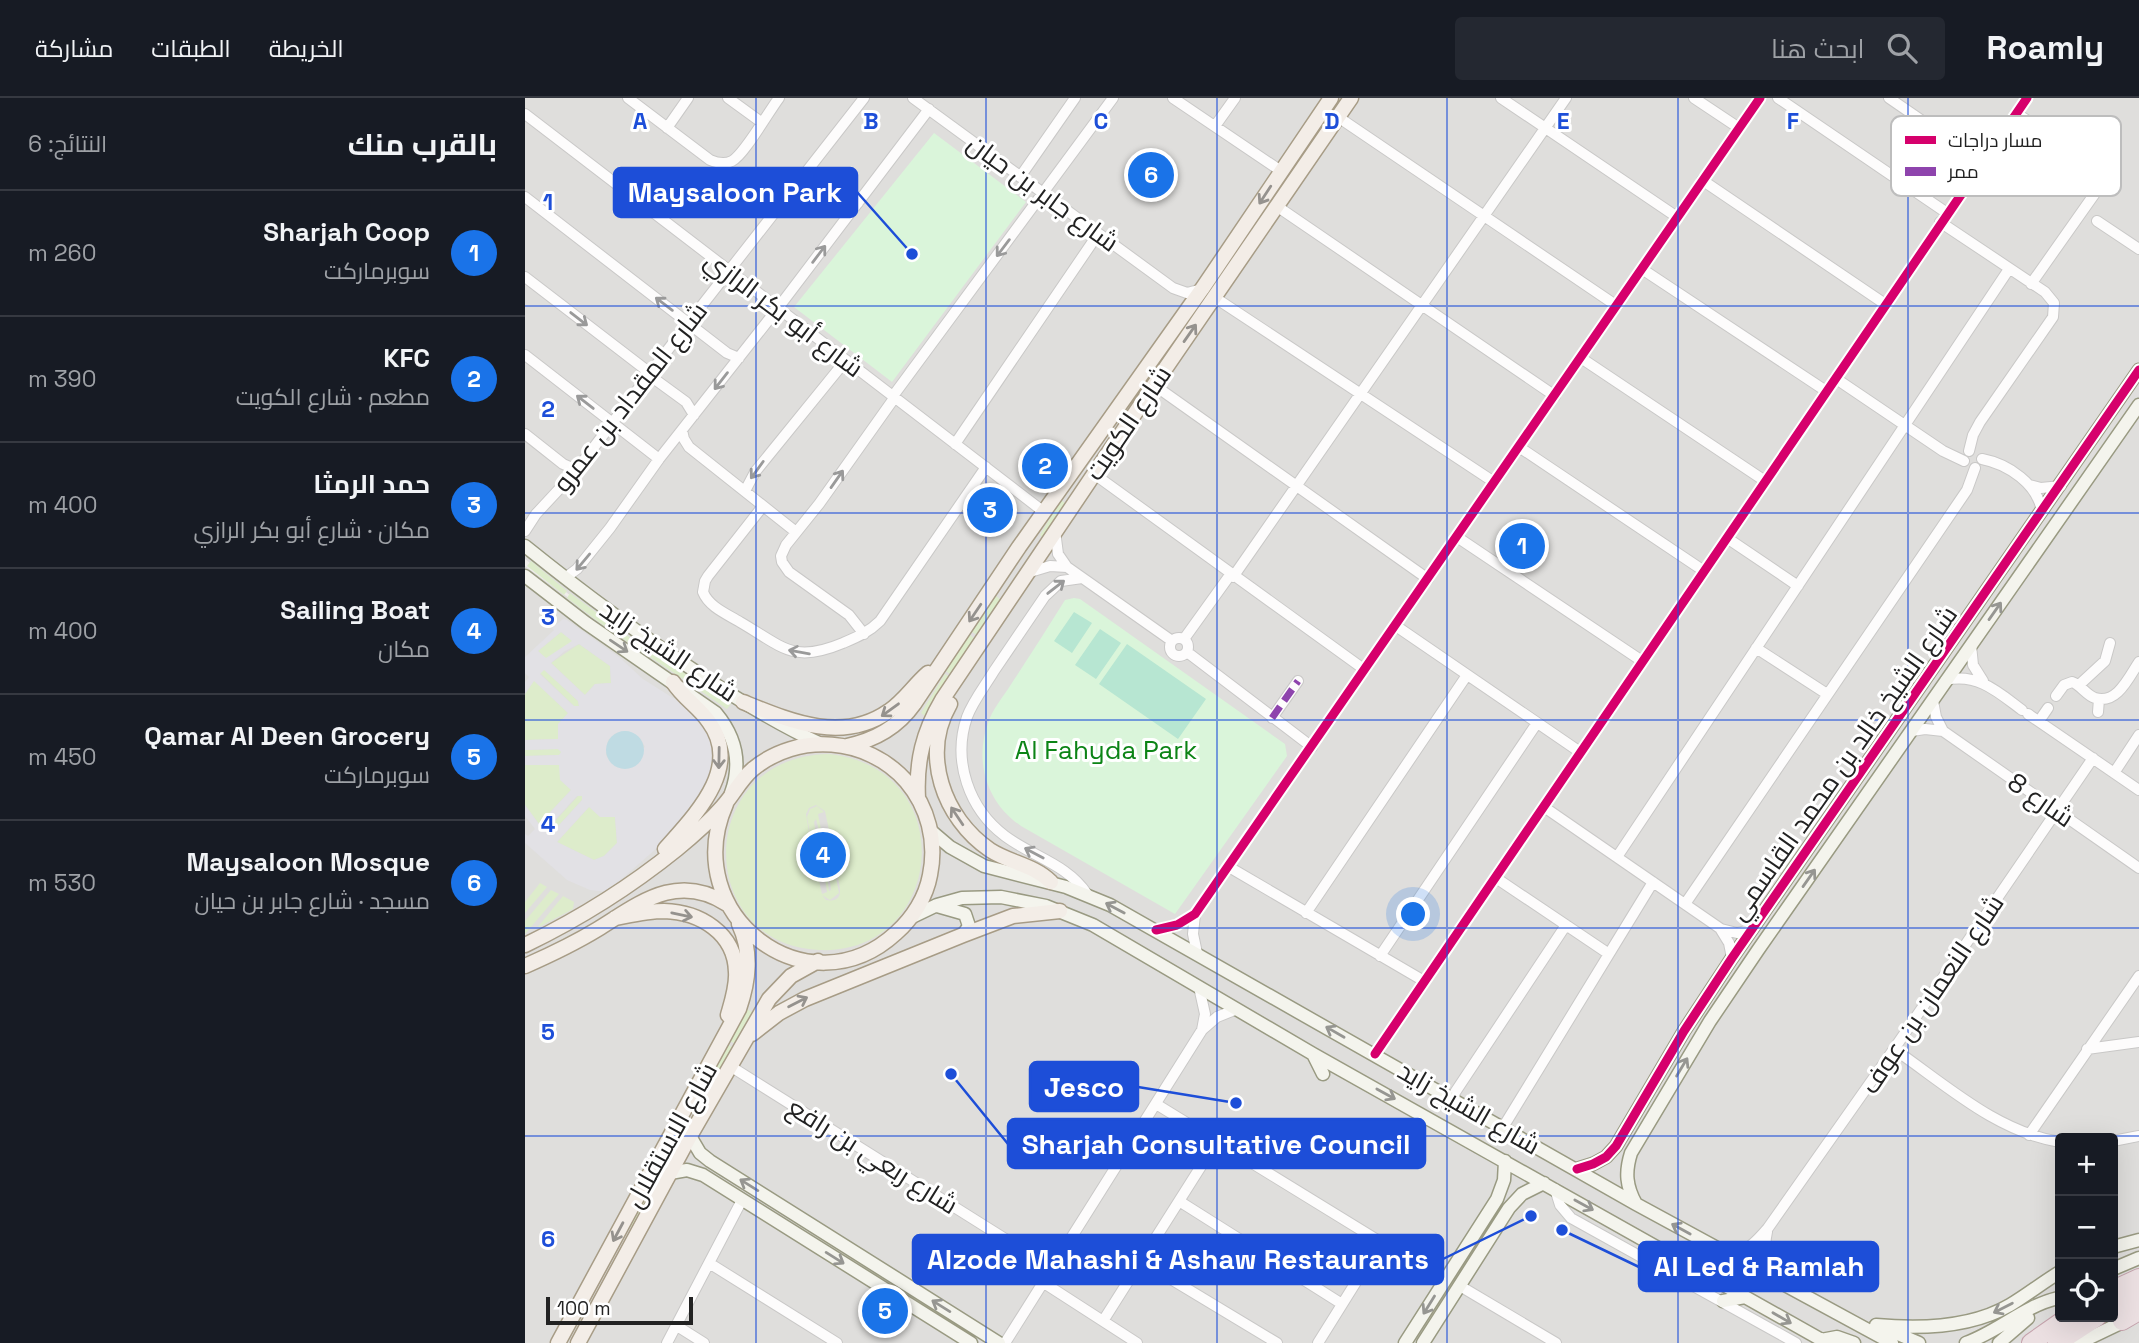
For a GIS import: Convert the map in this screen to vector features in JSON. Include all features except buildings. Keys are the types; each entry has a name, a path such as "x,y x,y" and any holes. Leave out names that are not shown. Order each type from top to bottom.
{"highway":[{"path":"2118,1288 2139,1278"},
{"path":"2128,1314 2139,1295"},
{"path":"2031,1343 2061,1322"},
{"path":"2057,1343 2089,1322"}],"main road":[{"name":"شارع الكويت","path":"918,798 918,773 924,737 934,714 1025,574 1154,385 1250,219 1331,98"},
{"name":"شارع الكويت","path":"846,746 876,737 901,720 1019,547 1183,316 1243,257 1351,98"},
{"path":"1243,257 1245,245 1258,220 1255,217 1250,219"},
{"path":"1014,591 1009,588 1007,579 1017,561 1019,547"},
{"path":"743,702 814,726 859,726 891,711 923,678 941,664"},
{"path":"959,674 955,694 940,727 937,745 940,779 948,802 962,824 979,842 1000,856 1035,870 1051,882"},
{"path":"624,888 692,819 711,789 719,770 720,750 715,730 673,682"},
{"path":"525,945 576,919 624,888 677,848 728,799 744,778 770,758 789,749 821,744 846,746 870,754 893,768 918,798 930,830 932,860 922,899 912,916 893,936 870,951 845,959 818,961 773,949 753,936 737,919 727,904 718,880 714,854 717,828 728,799"},
{"path":"525,966 577,941 646,899 681,890 705,893 727,904"},
{"path":"615,918 653,912 675,912 708,923 721,934 733,954 736,975 721,1044"},
{"path":"743,1042 766,1022 805,999 963,934 1013,916 1060,912"},
{"name":"شارع الاستقلال","path":"558,1343 739,1009 748,972 745,939 737,919"},
{"name":"شارع الاستقلال","path":"581,1342 743,1042 775,991 799,970 818,961"}],"street":[{"path":"628,98 710,160 723,163 740,155 779,98"},
{"path":"667,128 688,98"},
{"path":"728,98 761,122"},
{"name":"شارع المقداد بن عمرو","path":"525,531 536,514 577,470 864,98"},
{"name":"شارع جابر بن حيان","path":"913,98 1173,288"},
{"path":"1020,177 1075,98"},
{"path":"863,634 849,615 785,568 782,550 819,504 894,396 1112,98"},
{"path":"1173,98 1281,171"},
{"path":"1215,126 1235,98"},
{"path":"1501,98 1677,217"},
{"path":"1184,639 1232,576 1566,98"},
{"path":"1694,98 1739,128"},
{"path":"1156,930 1177,925 1195,914 1760,98"},
{"path":"1778,98 1891,175"},
{"path":"1889,98 1915,116"},
{"path":"2014,116 2027,98"},
{"path":"565,578 577,569 610,528 659,459 929,110"},
{"path":"2016,113 2020,116"},
{"name":"شارع أبو بكر الرازي","path":"525,114 1044,512"},
{"path":"1338,117 1617,306"},
{"path":"810,168 857,203"},
{"path":"1702,180 1885,304"},
{"path":"1922,196 1947,213"},
{"path":"1375,1054 1959,196"},
{"path":"2032,284 2093,196"},
{"path":"525,197 727,353 739,358"},
{"path":"1278,207 1555,396"},
{"path":"2097,220 2139,249"},
{"path":"1940,222 2050,296 2055,310 2053,317 1980,422 1964,461"},
{"path":"955,444 1098,234"},
{"path":"1641,269 1826,391"},
{"path":"1617,857 2009,269"},
{"path":"525,277 686,402 694,415"},
{"path":"1173,288 1187,293 1208,293 1494,482"},
{"path":"1173,288 1183,316"},
{"path":"525,355 659,459"},
{"path":"1581,358 1765,481"},
{"path":"745,491 755,472 846,360"},
{"name":"شارع الشيخ خالد بن محمد القاسمي","path":"1577,1169 1606,1157 1616,1146 1669,1056 1732,958 2139,370"},
{"path":"1835,378 1943,451 1964,461 1968,467 1979,463 2001,465 2037,494 2042,512"},
{"path":"1154,385 1428,579"},
{"path":"2118,436 2132,405 2127,398 2120,397"},
{"name":"شارع الشيخ خالد بن محمد القاسمي","path":"1636,1204 1629,1190 1627,1165 1631,1153 1734,985 2139,405"},
{"path":"683,430 689,447 796,533"},
{"path":"525,434 563,464 577,470"},
{"path":"1519,447 1704,571"},
{"path":"1685,904 1967,490 1979,463 1979,453 1969,451"},
{"path":"764,506 705,581 703,592 709,602 794,652 822,652 863,634 880,621 986,467"},
{"path":"1094,474 1365,670"},
{"path":"2029,485 2041,488 2061,486"},
{"path":"1055,531 1058,554 1067,567 1172,641"},
{"path":"1457,537 1642,661"},
{"path":"1727,538 1798,586"},
{"name":"شارع الشيخ زايد","path":"525,546 652,642 773,721 821,744"},
{"path":"1025,574 1041,567 1067,567"},
{"name":"شارع الشيخ زايد","path":"525,576 586,623 705,703 725,724 734,744 737,766 728,799"},
{"path":"1082,578 1061,581 1045,596 973,704 964,728 962,751 968,787 987,820 1006,837 1070,875 1087,894"},
{"path":"1396,626 1580,752"},
{"path":"1176,638 1184,639 1188,643 1187,652 1178,656 1173,653 1170,648 1172,641 1176,638"},
{"path":"2079,685 2105,661 2110,643"},
{"path":"1971,645 1973,665 1983,682"},
{"path":"1756,648 1827,694"},
{"path":"1187,652 1312,747"},
{"path":"2056,696 2068,683 2079,685 2099,699 2111,697 2120,691 2139,662"},
{"path":"1306,913 1467,675"},
{"path":"1947,680 1965,677 1983,682 2139,790"},
{"path":"1272,718 1299,681"},
{"path":"2098,712 2099,699"},
{"path":"1933,701 1936,717 1943,731"},
{"path":"2039,721 2048,708"},
{"path":"1380,956 1537,723"},
{"path":"1912,731 1943,731"},
{"name":"شارع 8","path":"1943,731 2139,868"},
{"path":"2114,772 2139,735"},
{"name":"شارع النعمان بن عوف","path":"1728,1255 1753,1245 1768,1228 2093,758"},
{"path":"1544,807 1721,929 1737,933 1753,930"},
{"name":"شارع الشيخ زايد","path":"930,830 950,847 984,866 1051,882 1087,894 1156,930 1375,1054 1450,1100 1892,1343"},
{"path":"1229,867 1424,981"},
{"path":"1496,878 1609,954"},
{"path":"1502,1129 1653,882"},
{"name":"شارع الشيخ زايد","path":"912,916 937,905 971,897 1001,897 1031,902 1109,933 1313,1054 1824,1341"},
{"path":"937,905 965,914 969,922 963,934"},
{"path":"1195,914 1193,934 1197,953"},
{"path":"1450,1100 1566,925"},
{"path":"1721,929 1729,943 1732,958"},
{"path":"2029,1135 2139,975"},
{"path":"1199,987 1205,1014 1202,1030"},
{"path":"1005,1343 1202,1030 1217,1017 1237,1009"},
{"path":"2087,1049 2139,1042"},
{"path":"1894,1049 1993,1117 2029,1135 2055,1141"},
{"path":"1313,1054 1323,1074"},
{"path":"1668,1090 1662,1090 1659,1083 1669,1056"},
{"name":"شارع ربعي بن رافع","path":"730,1066 1053,1269"},
{"path":"1156,1104 1444,1281"},
{"path":"690,1136 705,1158 999,1343"},
{"path":"2118,1140 2139,1136"},
{"path":"1103,1321 1217,1142"},
{"path":"1405,1343 1501,1190 1506,1171 1505,1161"},
{"path":"670,1173 687,1170 698,1173 971,1343"},
{"path":"1423,1343 1515,1200 1530,1189 1550,1186"},
{"name":"شارع الشيخ زايد","path":"1550,1186 1571,1218 1796,1343"},
{"path":"667,1343 742,1200"},
{"path":"1179,1201 1342,1304"},
{"path":"1486,1216 1493,1220 1497,1227"},
{"path":"782,1225 783,1221 788,1219 804,1227 813,1225"},
{"path":"1768,1228 1765,1242 1768,1259 1793,1277 1802,1294"},
{"path":"2118,1246 2139,1240"},
{"path":"1318,1343 1381,1242"},
{"path":"2118,1267 2139,1258"},
{"path":"1141,1261 1277,1343"},
{"path":"709,1264 837,1343"},
{"path":"1849,1320 1876,1325 1943,1325 1973,1320 2009,1306 2055,1275"},
{"path":"1044,1283 1137,1343"},
{"path":"1460,1286 1556,1343"},
{"path":"1723,1301 1745,1297"},
{"path":"1966,1343 1997,1330 2034,1306 2055,1299"},
{"path":"1999,1343 2034,1313 2055,1300"},
{"path":"2080,1343 2128,1314"},
{"path":"1876,1325 1919,1343"},
{"path":"677,1326 704,1343"},
{"path":"1824,1341 1841,1337 1854,1343"}],"shaded area":[{"path":"525,98 2139,98 2139,1343 525,1343 525,566 618,634 525,559"},
{"path":"563,619 567,620 619,657 643,679 695,712 715,747 711,780 674,833 607,892 590,890 567,880 525,843 525,834 528,836 535,829 525,816 525,805 539,824 571,790 560,780 559,765 525,765 525,756 559,755 561,752 558,749 525,750 525,740 558,739 558,724 568,713 534,681 525,694 525,682 529,677 525,673 525,657 554,630 552,628","holes":["561,632 572,641 546,658 538,651","579,644 610,666 611,683 595,684 585,695 551,663","544,670 578,701 579,706 574,706 540,674","627,731 640,738 645,747 612,764 606,755 608,740 616,733","577,796 582,796 582,800 550,835 546,830","589,807 600,817 615,817 617,843 604,856 594,860 557,842"]}],"green space":[{"path":"934,133 1026,202 892,382 794,307"},
{"path":"1061,500 1066,504 1043,538 1040,535"},
{"path":"531,561 567,591 564,595 527,566"},
{"path":"570,593 608,621 604,626 567,598"},
{"path":"996,596 1001,600 977,635 972,632"},
{"name":"Al Fahyda Park","path":"1080,599 1285,744 1287,756 1175,914 1021,826 1000,806 987,780 982,752 990,718 1065,600"},
{"path":"1074,612 1092,623 1072,653 1054,641"},
{"path":"611,624 649,651 646,655 608,628"},
{"path":"1100,629 1121,643 1096,679 1075,665"},
{"path":"561,632 573,641 546,659 538,651"},
{"path":"970,635 975,639 951,675 946,671"},
{"path":"579,644 610,666 611,683 595,684 585,695 551,663"},
{"path":"1127,644 1206,699 1178,739 1099,684"},
{"path":"653,652 692,678 689,683 650,657"},
{"path":"544,669 578,701 579,706 574,706 540,673"},
{"path":"945,674 950,677 925,716 921,713"},
{"path":"534,680 568,713 558,739 525,740 525,694"},
{"path":"696,680 731,704 727,709 692,685"},
{"path":"558,749 562,752 559,755 525,756 525,750"},
{"path":"829,754 872,767 902,792 918,824 921,860 913,895 892,924 861,944 819,950 778,940 748,917 731,886 726,850 733,815 753,785 785,763","holes":["816,805 825,811 831,840 838,852 835,863 840,888 840,893 838,898 834,900 830,900 839,893 833,862 828,866 829,891 826,866 823,867 827,892 822,894 816,866 808,854 811,844 806,814 809,808"]},
{"path":"525,765 559,765 571,790 539,824 525,805"},
{"path":"578,796 582,796 582,800 550,835 546,831"},
{"path":"817,806 824,812 818,814 823,840 816,819 814,822 817,840 812,844 807,817 810,809"},
{"path":"589,807 615,817 617,843 604,856 594,860 557,842"},
{"path":"540,883 547,887 525,913 525,902"},
{"path":"551,890 559,894 525,934 525,921"},
{"path":"563,896 574,902 573,909 537,928"},
{"path":"747,1009 752,1012 734,1043 729,1041"},
{"path":"727,1044 732,1047 712,1083 707,1080"},
{"path":"664,1159 669,1162 633,1228 628,1226"}],"water":[{"path":"625,731 639,736 644,750 639,764 625,769 611,764 606,750 611,736"},
{"path":"823,840 832,844 836,853 832,862 823,866 814,862 810,853 814,844"}],"marked path":[{"path":"1272,718 1298,681"}],"cycle path":[{"path":"1156,930 1177,925 1195,914 1760,98"},
{"path":"2015,116 2027,98"},
{"path":"1375,1054 1960,196"},
{"path":"1577,1169 1606,1157 1616,1146 1684,1031 1732,958 2139,370"}],"place":[{"name":"Maysaloon Mosque","path":"1151,175"},
{"name":"Maysaloon Park","path":"912,254"},
{"name":"KFC","path":"1045,466"},
{"name":"حمد الرمثا","path":"990,510"},
{"name":"Sharjah Coop","path":"1522,546"},
{"name":"Sailing Boat","path":"823,855"},
{"name":"Sharjah Consultative Council","path":"951,1074"},
{"name":"Jesco","path":"1236,1103"},
{"name":"Alzode Mahashi & Ashaw Restaurants","path":"1531,1216"},
{"name":"Al Led & Ramlah","path":"1562,1230"},
{"name":"Qamar Al Deen Grocery","path":"885,1311"}]}
